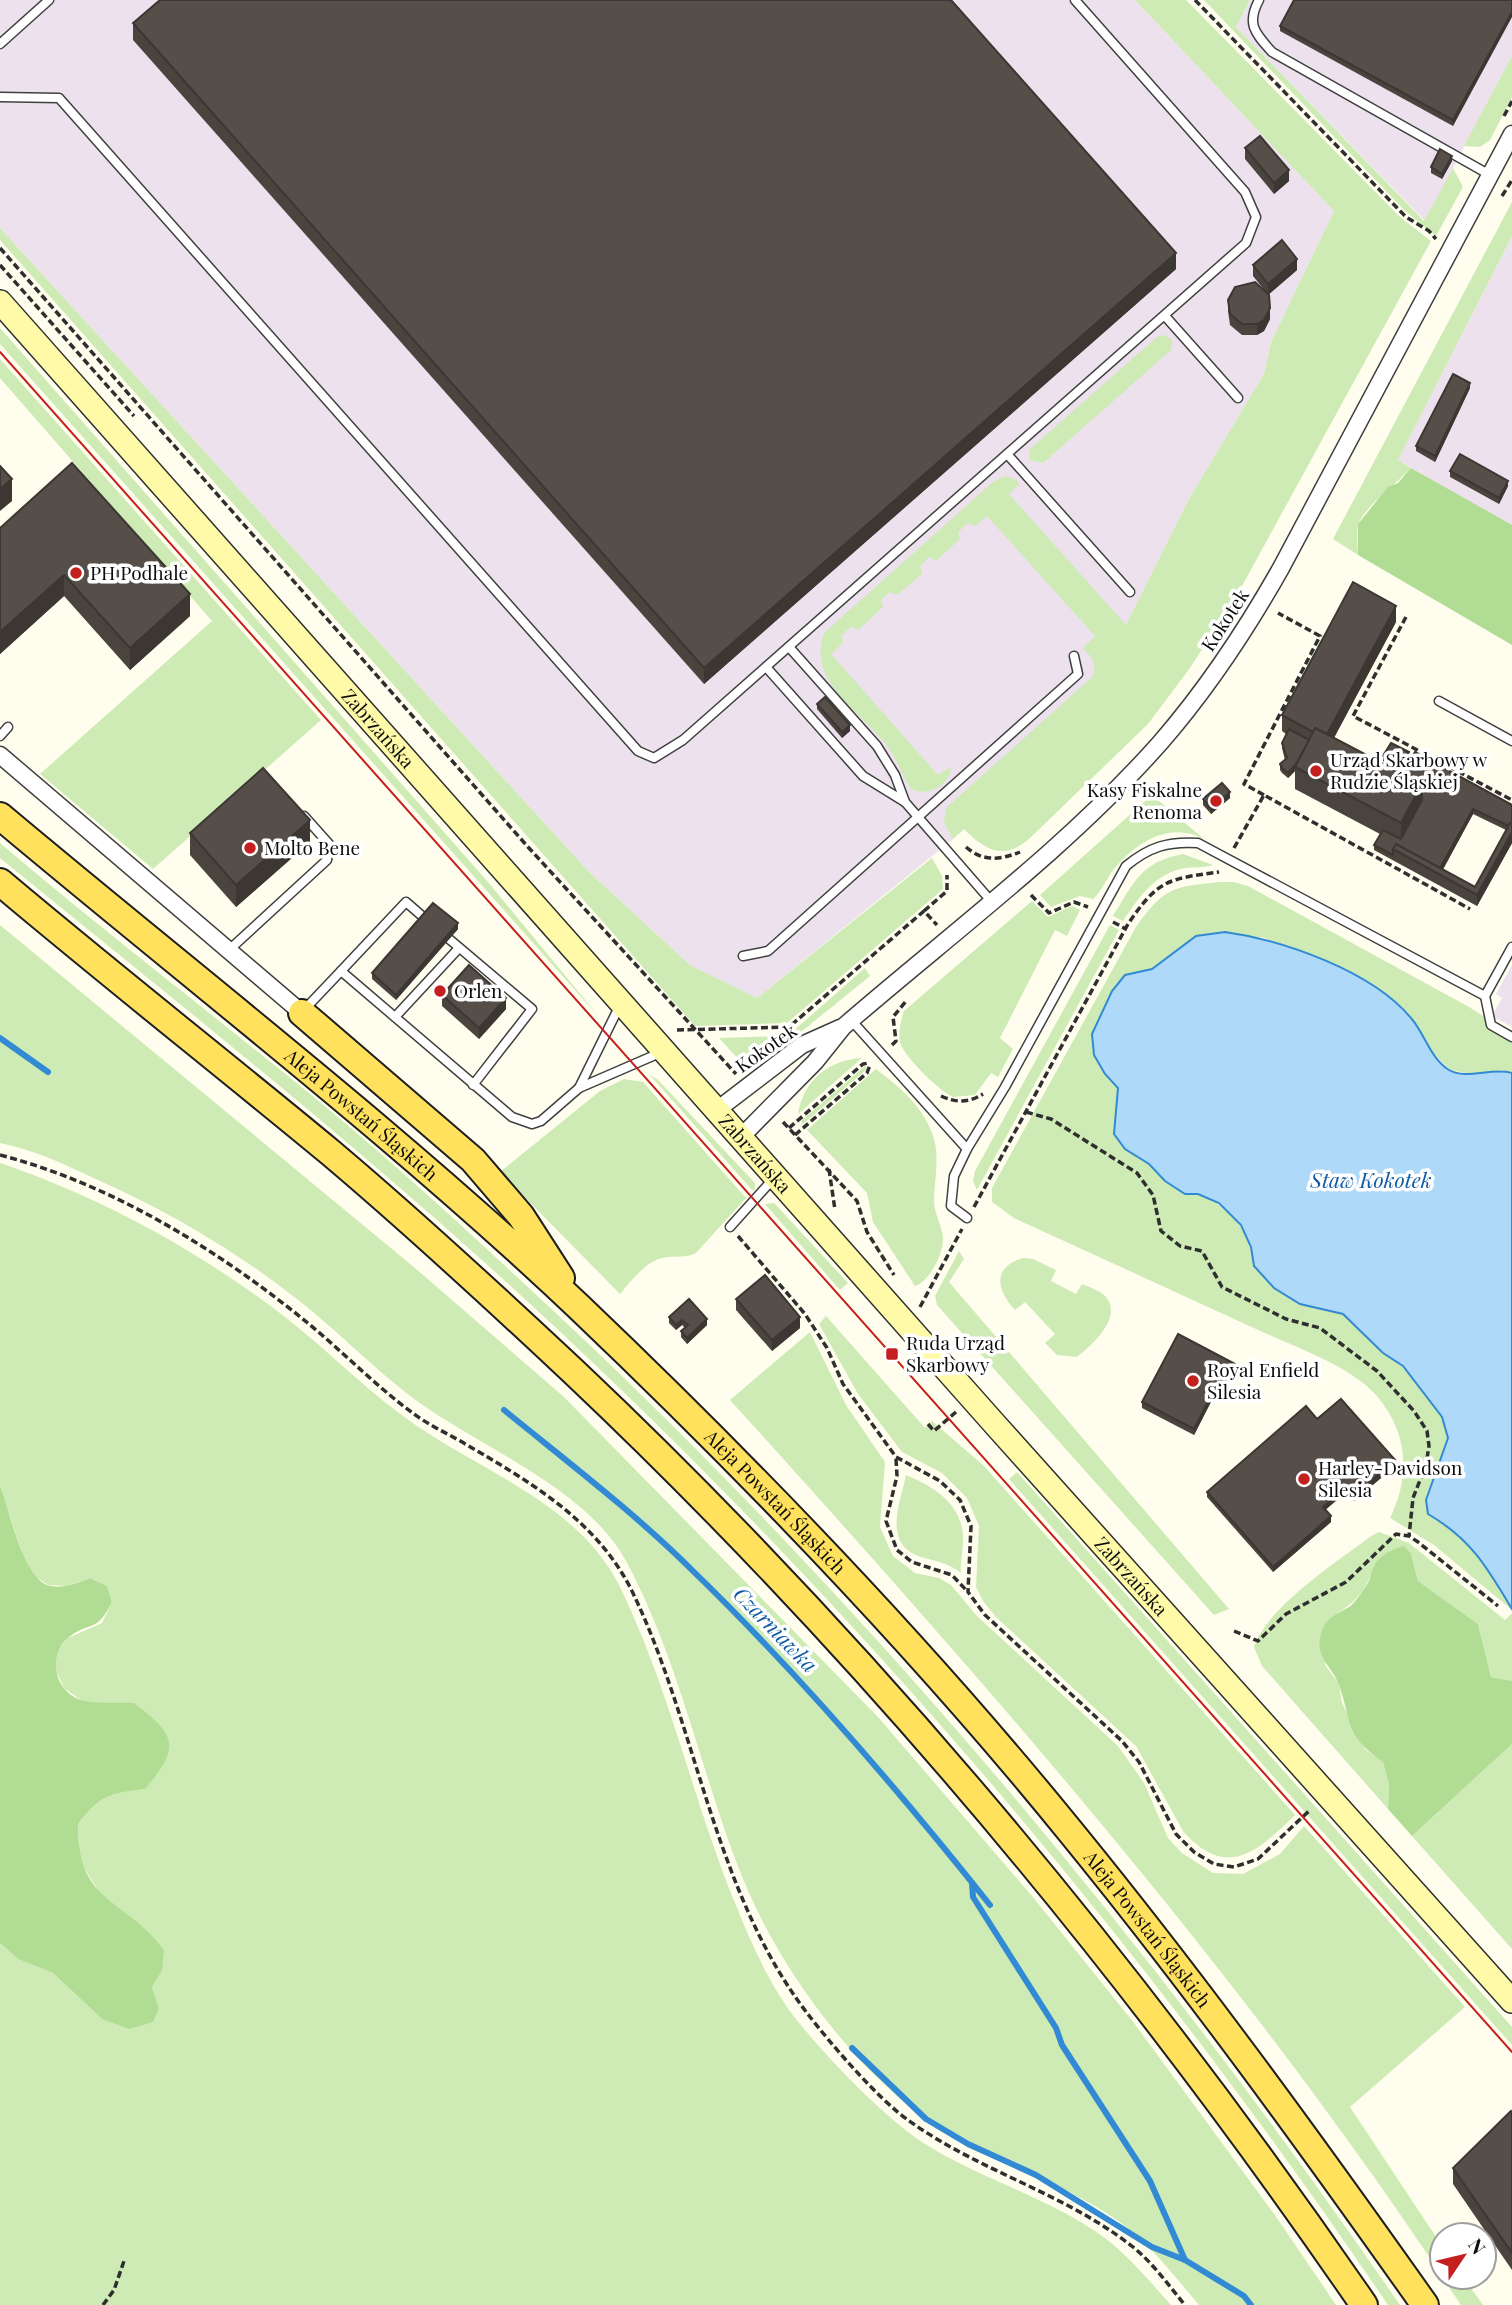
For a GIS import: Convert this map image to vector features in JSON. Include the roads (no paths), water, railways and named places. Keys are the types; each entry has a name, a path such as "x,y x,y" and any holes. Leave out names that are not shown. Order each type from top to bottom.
{"main road":[{"name":"Zabrzańska","path":"0,302 621,1003 1512,2001"},
{"name":"Aleja Powstań Śląskich","path":"0,816 398,1143 580,1309 817,1545 971,1714 1193,1985 1425,2305"},
{"path":"0,882 335,1157 436,1246 576,1374 738,1535 893,1702 1041,1875 1285,2191 1364,2305"},
{"path":"302,1013 473,1160 499,1187 522,1216 580,1309"}],"street":[{"name":"Kokotek","path":"741,1137 815,1062 847,1023 948,938 1119,786 1161,741 1217,671 1281,568 1443,247 1490,175 1512,134"},
{"path":"0,755 302,1013"},
{"name":"Kokotek","path":"717,1110 802,1045 847,1023"}],"lane":[{"path":"0,44 49,0"},
{"path":"0,97 59,99 638,751 654,758 683,740 1246,243 1256,217 1245,192 1075,0"},
{"path":"1259,0 1251,15 1253,27 1272,52 1490,175"},
{"path":"1165,316 1238,398"},
{"path":"1007,454 1130,592"},
{"path":"789,647 886,757 905,802 990,901"},
{"path":"743,956 768,951 919,819 1078,674 1074,656"},
{"path":"766,667 863,776 905,802"},
{"path":"1439,701 1512,741"},
{"path":"0,736 8,727"},
{"path":"229,950 327,860 330,844 294,805"},
{"path":"967,1218 951,1206 954,1176 967,1149 1005,1087 1125,866 1144,851 1171,841 1198,843 1485,996"},
{"path":"302,1013 406,902 532,1009 473,1085"},
{"path":"1512,947 1485,996 1491,1026 1512,1037"},
{"path":"396,1017 459,948"},
{"path":"341,971 512,1117 532,1124 541,1121 579,1088 664,1051"},
{"path":"579,1088 621,1003"},
{"path":"847,1023 967,1149"},
{"path":"730,1227 776,1176"}],"water":[{"name":"Staw Kokotek","path":"1225,932 1299,950 1350,972 1374,986 1411,1018 1437,1059 1449,1070 1464,1074 1496,1071 1512,1073 1512,1609 1477,1555 1456,1533 1428,1514 1426,1500 1448,1438 1442,1417 1403,1366 1383,1353 1343,1314 1300,1304 1274,1288 1254,1266 1251,1247 1241,1225 1219,1203 1198,1194 1185,1194 1165,1181 1149,1164 1125,1149 1114,1134 1118,1088 1105,1074 1094,1055 1092,1034 1112,991 1125,975 1152,969 1196,936"}],"waterway":[{"name":"Czarniawka","path":"0,1038 48,1072"},
{"name":"Czarniawka","path":"504,1410 649,1529 734,1611 847,1734 920,1818 990,1905"},
{"path":"972,1883 973,1897 1056,2028 1062,2045 1150,2181 1185,2260"},
{"path":"852,2048 926,2119 968,2144 1036,2175 1152,2247 1185,2260 1244,2296 1251,2305"}],"tram line":[{"path":"0,352 1512,2052"}],"place":[{"name":"PH Podhale","path":"76,573"},
{"name":"Urząd Skarbowy w Rudzie Śląskiej","path":"1316,771"},
{"name":"Kasy Fiskalne Renoma","path":"1216,801"},
{"name":"Molto Bene","path":"250,848"},
{"name":"Orlen","path":"440,991"},
{"name":"Ruda Urząd Skarbowy","path":"892,1354"},
{"name":"Royal Enfield Silesia","path":"1193,1381"},
{"name":"Harley-Davidson Silesia","path":"1304,1479"}]}
